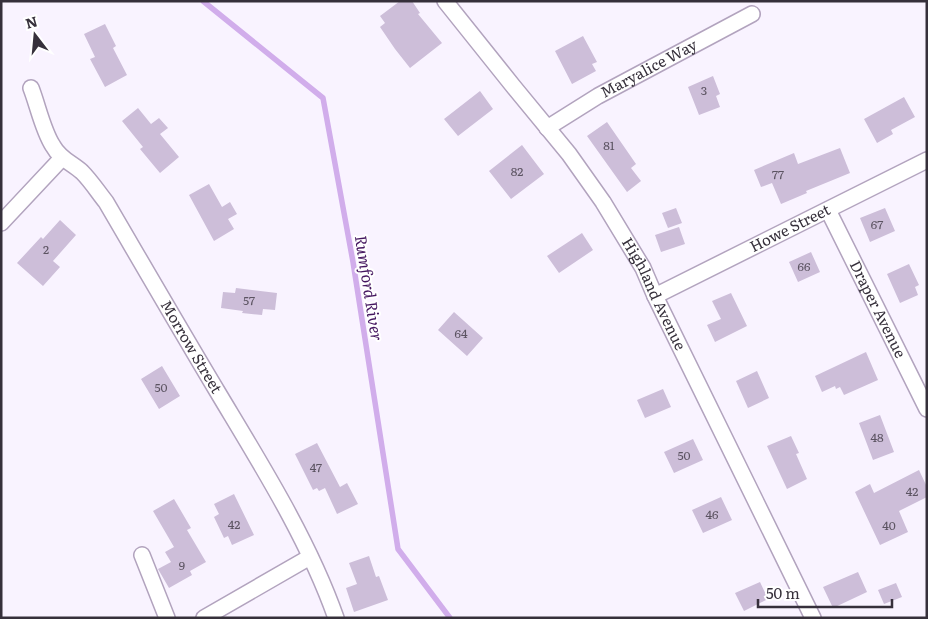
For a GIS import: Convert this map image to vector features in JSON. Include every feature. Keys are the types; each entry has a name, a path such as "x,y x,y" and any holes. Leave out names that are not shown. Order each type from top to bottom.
{"street":[{"name":"Highland Avenue","path":"446,1 569,154 603,202 643,268 813,618"},
{"name":"Maryalice Way","path":"547,128 598,96 752,14"},
{"name":"Morrow Street","path":"31,88 53,147 62,158 80,171 93,184 106,202 268,476 327,591 336,618"},
{"path":"1,223 62,158"},
{"name":"Howe Street","path":"655,296 927,160"},
{"name":"Draper Avenue","path":"828,210 927,409"},
{"path":"142,555 167,618"},
{"path":"204,618 310,557"}],"building":[{"path":"400,1 412,1 420,13 418,14 442,43 410,68 380,27 385,23 380,16"},
{"path":"105,24 116,46 113,48 127,75 105,87 90,59 95,57 84,34"},
{"path":"583,36 597,62 592,64 596,71 572,84 555,51"},
{"path":"713,76 720,94 716,96 720,107 699,115 688,87"},
{"path":"480,91 493,109 458,136 444,119"},
{"path":"904,97 915,117 891,130 893,134 877,143 864,119"},
{"path":"138,108 151,124 159,118 168,128 160,134 179,157 160,173 140,149 143,147 122,121"},
{"path":"607,122 636,164 631,168 641,181 627,192 587,136"},
{"path":"522,145 544,174 511,199 489,171"},
{"path":"840,148 850,173 806,191 807,193 781,204 772,183 761,187 754,170 794,153 798,164"},
{"path":"209,184 222,207 230,202 237,214 228,219 234,229 214,241 189,195"},
{"path":"676,208 682,223 668,228 662,213"},
{"path":"885,208 895,231 870,242 860,218"},
{"path":"60,220 76,235 53,261 60,267 43,286 17,263"},
{"path":"679,227 685,244 661,252 655,235"},
{"path":"582,233 593,250 559,273 547,256"},
{"path":"811,252 820,272 798,282 789,262"},
{"path":"909,264 919,285 915,287 918,295 900,303 887,274"},
{"path":"236,288 277,293 275,310 263,309 262,315 221,308 223,292 235,293"},
{"path":"731,293 747,326 715,342 707,325 721,319 712,301"},
{"path":"454,312 483,338 467,356 438,330"},
{"path":"866,352 878,380 844,395 840,387 836,389 835,386 822,392 815,376"},
{"path":"162,366 180,396 159,409 141,379"},
{"path":"757,371 769,398 748,408 736,381"},
{"path":"663,389 671,407 645,418 637,400"},
{"path":"880,415 894,452 873,460 859,423"},
{"path":"791,436 799,453 796,454 807,479 787,489 767,446"},
{"path":"693,439 703,460 674,473 664,452"},
{"path":"317,443 340,487 347,483 358,504 337,514 325,488 319,491 317,488 313,490 295,454"},
{"path":"919,470 927,487 927,497 899,511 908,532 880,545 855,492 870,484 874,493"},
{"path":"234,494 254,535 232,545 228,536 224,538 214,517 219,514 214,504"},
{"path":"721,497 732,520 703,533 692,510"},
{"path":"174,499 191,528 187,530 206,562 190,571 192,575 169,588 158,569 171,562 165,552 174,547 153,511"},
{"path":"369,556 376,577 379,576 388,600 354,612 346,588 357,584 349,563"},
{"path":"858,572 867,592 833,608 823,587"},
{"path":"760,582 768,599 744,611 735,593"},
{"path":"896,583 902,597 884,604 878,590"}],"waterway":[{"name":"Rumford River","path":"203,1 323,98 353,262 398,549 450,618"}]}
